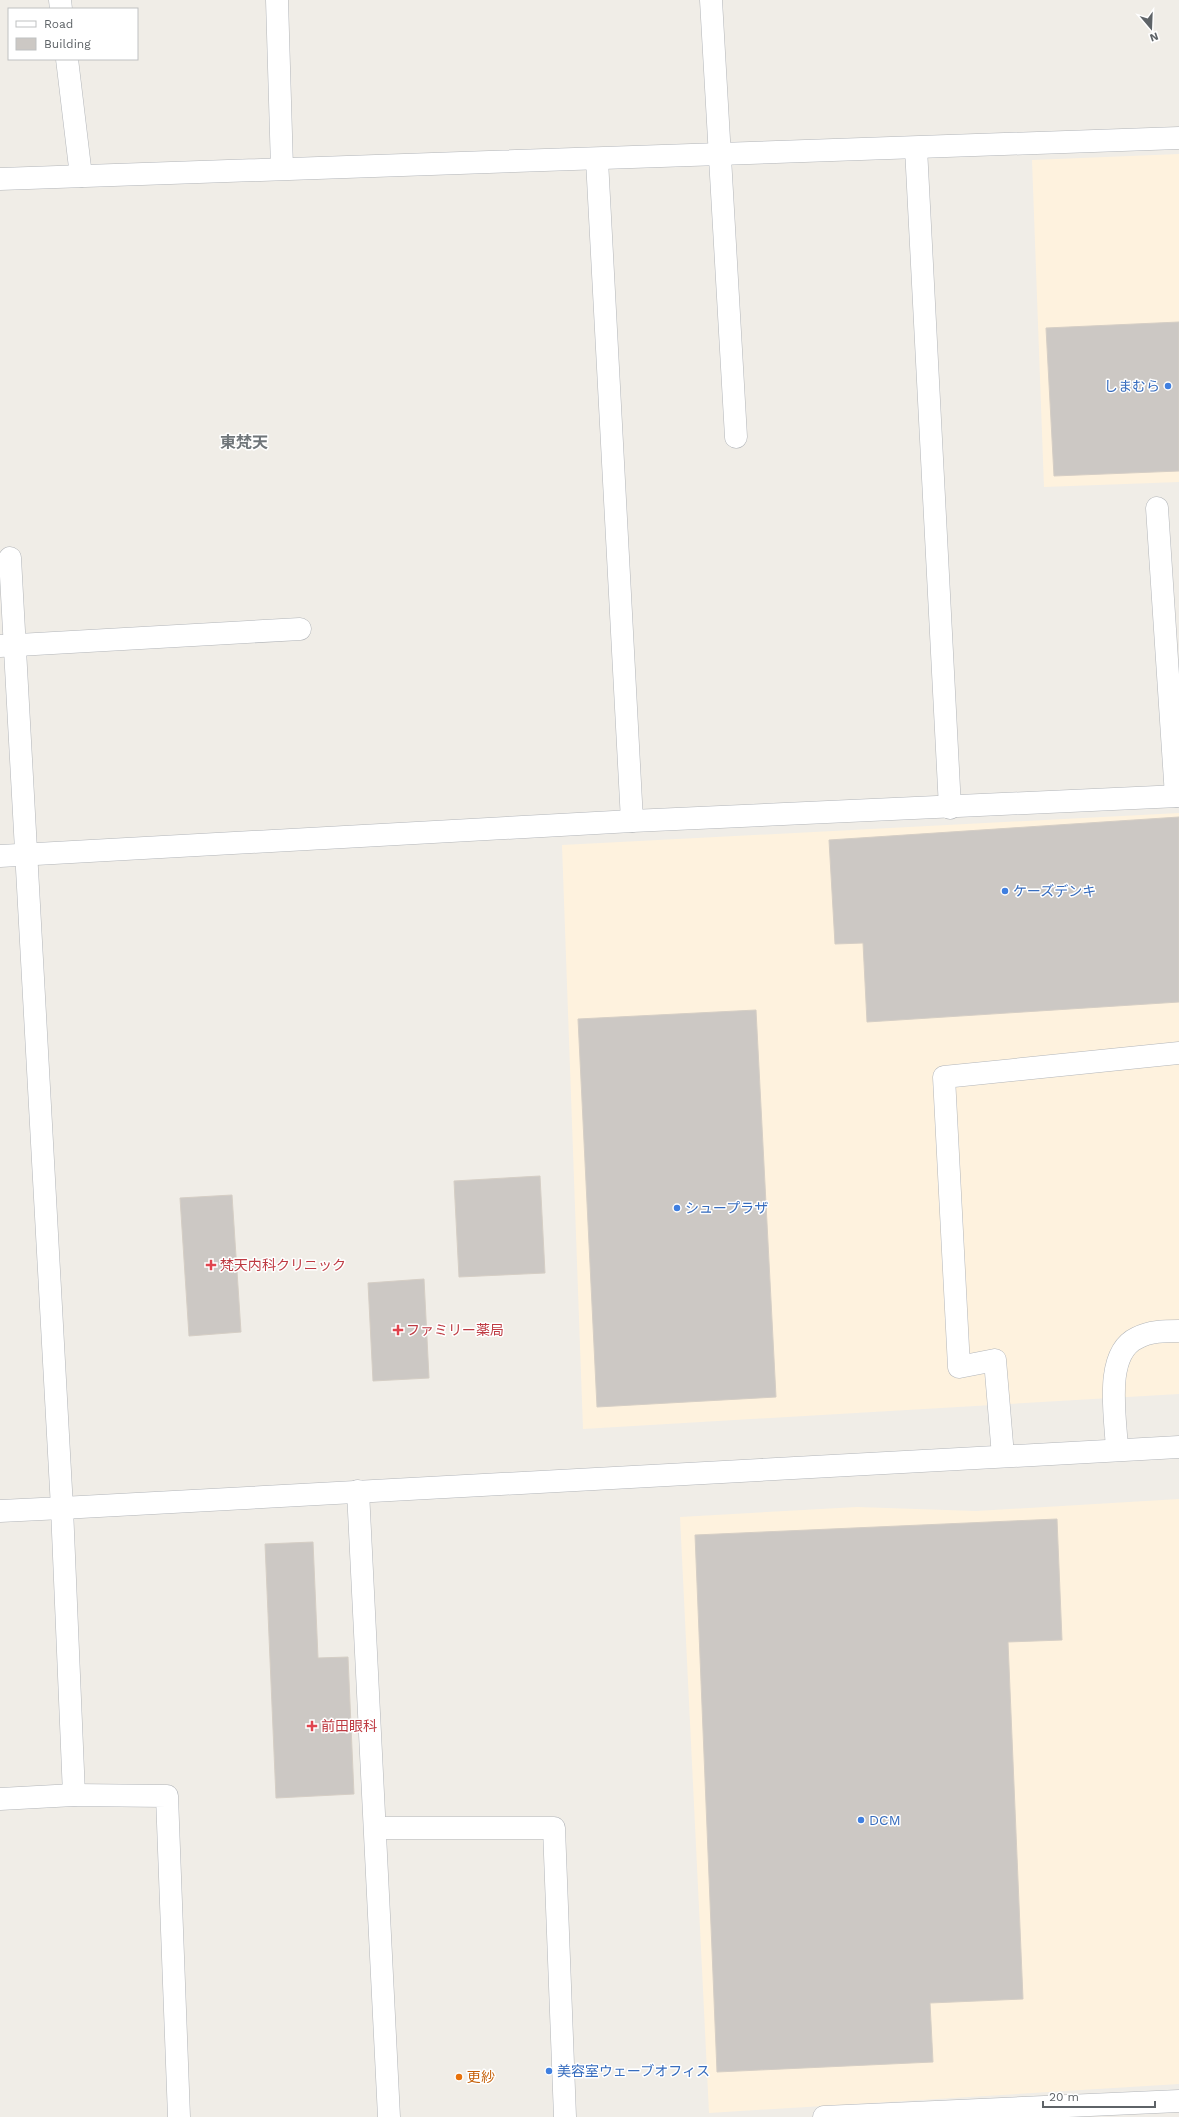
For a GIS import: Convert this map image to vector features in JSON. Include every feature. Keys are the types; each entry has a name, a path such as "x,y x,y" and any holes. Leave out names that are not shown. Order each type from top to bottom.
{"street":[{"path":"277,0 282,168"},
{"path":"711,0 736,437"},
{"path":"67,60 81,176"},
{"path":"0,179 282,168 597,160 1179,138"},
{"path":"916,148 950,808"},
{"path":"597,160 632,822"},
{"path":"0,856 632,822 1178,796 1157,508"},
{"path":"10,558 7,646 26,855 62,1508 74,1795"},
{"path":"7,646 300,629"},
{"path":"1003,1456 995,1360 959,1367 944,1077 1179,1053"},
{"path":"1117,1450 1114,1379 1117,1362 1124,1347 1136,1338 1152,1332 1179,1331"},
{"path":"0,1511 1179,1447"},
{"path":"358,1491 376,1828 389,2117"},
{"path":"0,1799 74,1795 167,1796 179,2117"},
{"path":"376,1828 554,1828 565,2117"},
{"path":"824,2117 1056,2112 1179,2102"}],"shaded area":[{"path":"1179,154 1179,482 1044,487 1032,160"},
{"path":"1179,813 1179,1394 583,1429 562,845"},
{"path":"1179,1499 1179,2084 709,2113 680,1517 857,1507 976,1511"}],"building":[{"path":"1179,322 1179,471 1054,476 1046,328"},
{"name":"ケーズデンキ","path":"1179,817 1179,1002 867,1022 863,943 835,944 829,840"},
{"name":"シュープラザ","path":"756,1010 776,1397 597,1407 578,1019"},
{"path":"540,1176 545,1273 459,1277 454,1181"},
{"name":"梵天内科クリニック","path":"232,1195 241,1332 189,1336 180,1198"},
{"name":"ファミリー薬局","path":"424,1279 429,1378 373,1381 368,1283"},
{"name":"DCM","path":"1057,1519 1062,1640 1008,1642 1023,1999 930,2003 933,2062 717,2072 695,1535"},
{"name":"前田眼科","path":"313,1542 318,1658 348,1657 354,1794 276,1798 265,1544"}],"place":[{"name":"しまむら","path":"1168,386"},
{"name":"ケーズデンキ","path":"1005,891"},
{"name":"シュープラザ","path":"677,1208"},
{"name":"梵天内科クリニック","path":"211,1265"},
{"name":"ファミリー薬局","path":"398,1330"},
{"name":"前田眼科","path":"312,1726"},
{"name":"DCM","path":"861,1820"},
{"name":"美容室ウェーブオフィス","path":"549,2071"},
{"name":"更紗","path":"459,2077"}],"district":[{"name":"東梵天","path":"244,442"}]}
